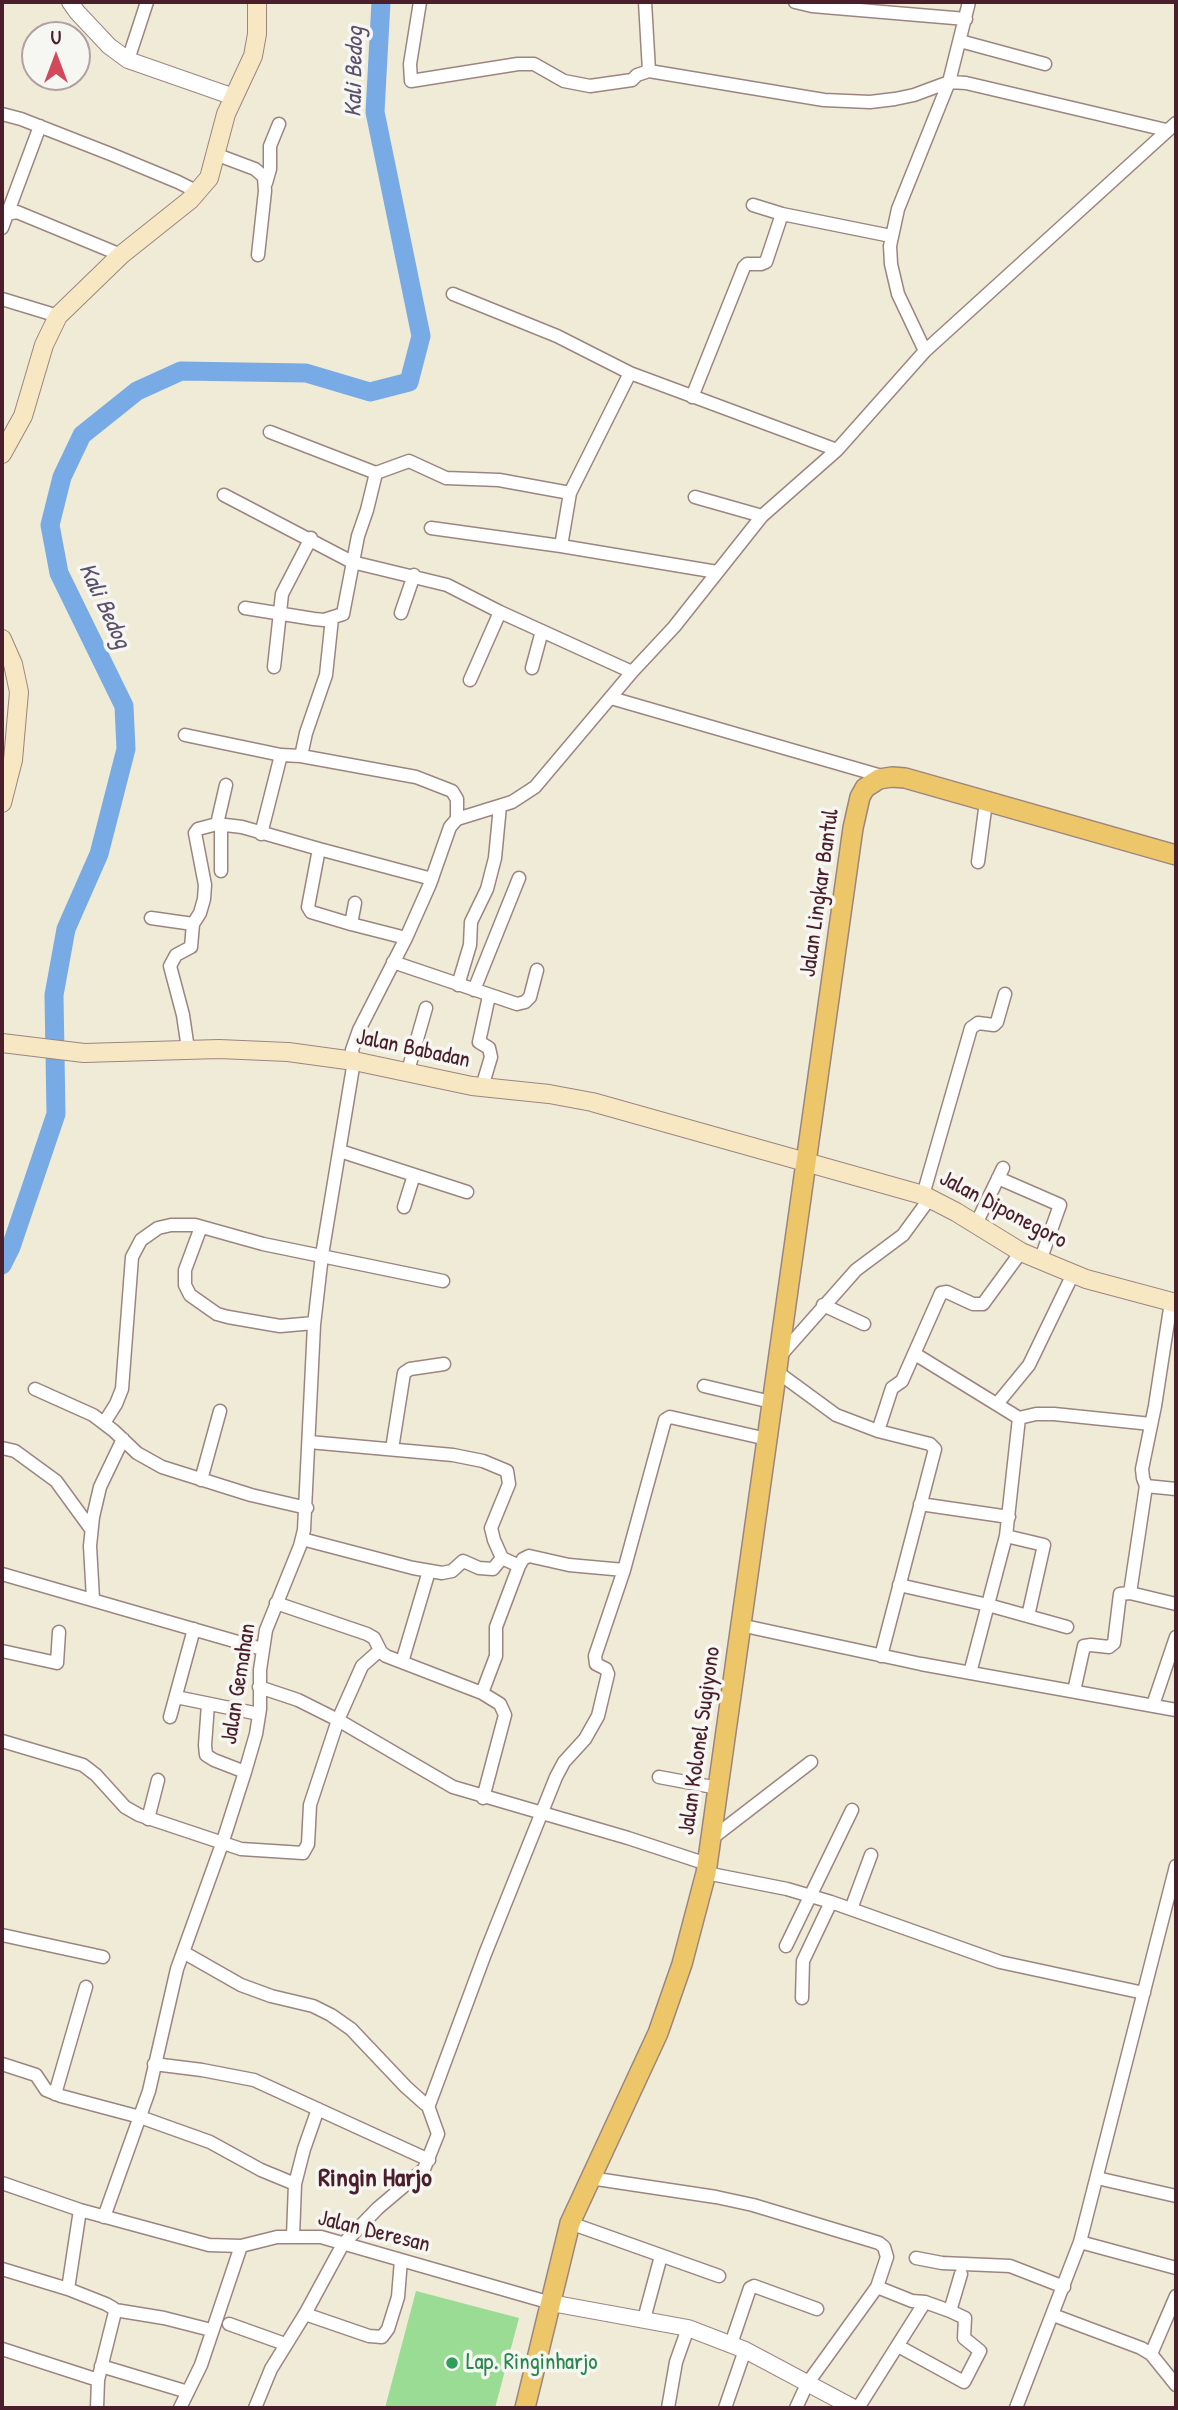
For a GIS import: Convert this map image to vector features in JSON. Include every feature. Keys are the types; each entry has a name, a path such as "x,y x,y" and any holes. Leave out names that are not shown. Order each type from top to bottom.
{"main road":[{"path":"2,454 23,416 44,345 58,316 121,255 198,192 209,178 221,130 253,56 257,34 257,2"},
{"path":"2,639 13,664 19,692 13,760 2,803"},
{"path":"885,777 913,780 1176,855"},
{"name":"Jalan Lingkar Bantul","path":"805,1162 855,814 865,788 885,777"},
{"name":"Jalan Babadan","path":"2,1043 84,1053 188,1049 276,1051 354,1061 482,1087 549,1094 592,1102 805,1162"},
{"name":"Jalan Diponegoro","path":"805,1162 926,1196 1040,1261 1114,1288 1174,1303"},
{"name":"Jalan Kolonel Sugiyono","path":"525,2408 570,2223 663,2021 682,1964 706,1869 805,1162"}],"street":[{"path":"70,2 109,46 128,60 234,97"},
{"path":"128,60 147,2"},
{"path":"421,2 410,64 411,80 534,64 564,80 590,86 632,80 636,75 649,71 767,92 870,102 914,95 949,82 985,86 1171,127"},
{"path":"645,2 649,71"},
{"path":"795,2 966,19"},
{"path":"925,351 896,286 891,264 891,236 911,174 949,82 970,2"},
{"path":"960,41 1045,64"},
{"path":"2,114 40,126 198,192"},
{"path":"258,255 270,169 270,144 279,124"},
{"path":"2,228 5,213 40,126"},
{"path":"185,735 281,755 301,756 416,777 452,791 457,799 457,819 525,795 535,787 632,672 674,627 762,516 837,450 925,351 1171,127"},
{"path":"215,155 255,169 264,177 266,184"},
{"path":"753,205 782,214 891,236"},
{"path":"5,213 16,212 121,255"},
{"path":"692,397 744,267 747,264 766,262 782,214"},
{"path":"453,294 557,336 629,373 837,450"},
{"path":"2,299 58,316"},
{"path":"561,546 570,493 629,373"},
{"path":"270,432 376,472 409,461 446,478 499,480 570,493"},
{"path":"245,608 314,619 340,617 345,611 352,562 376,472"},
{"path":"224,495 311,538 352,562 415,575 447,585 632,672"},
{"path":"695,497 762,516"},
{"path":"431,528 717,572"},
{"path":"274,667 285,586 311,538"},
{"path":"401,612 415,575"},
{"path":"470,680 500,612"},
{"path":"301,756 326,675 332,618"},
{"path":"531,668 542,631"},
{"path":"611,698 885,777"},
{"path":"261,834 281,755"},
{"path":"848,767 865,788"},
{"path":"221,871 219,824 226,785"},
{"path":"978,862 986,802"},
{"path":"458,985 470,945 471,922 486,888 495,858 500,806"},
{"name":"Jalan Gemahan","path":"104,2217 140,2117 183,1952 245,1772 259,1714 265,1630 302,1539 307,1508 314,1323 322,1255 354,1061 352,1049 406,938 432,879 450,827 457,819"},
{"path":"188,1049 183,1015 170,966 176,955 191,947 193,924 200,913 205,885 195,833 198,829 219,824 242,827 432,879"},
{"path":"318,849 308,907 311,912 406,938"},
{"path":"474,990 519,878"},
{"path":"351,924 355,903"},
{"path":"151,918 193,924"},
{"path":"393,962 511,1003 524,1003 530,997 537,970"},
{"path":"881,1656 935,1449 933,1445 878,1431 831,1412 777,1365 823,1305 856,1270 903,1235 926,1196 971,1028 978,1023 994,1025 997,1022 1005,994"},
{"path":"482,1087 491,1052 479,1042 489,996"},
{"path":"407,1073 426,1008"},
{"path":"340,1151 467,1192"},
{"path":"976,1224 1001,1173 1060,1205 1040,1261"},
{"path":"404,1207 414,1175"},
{"path":"104,1423 122,1388 129,1277 136,1247 149,1232 164,1226 183,1224 201,1227 263,1244 443,1281"},
{"path":"201,1227 185,1270 184,1285 190,1296 217,1314 228,1317 280,1326 314,1323"},
{"path":"878,1431 892,1388 902,1381 941,1293 947,1292 973,1304 986,1303 1021,1252"},
{"path":"997,1404 1029,1365 1073,1274"},
{"path":"1130,1593 1146,1486 1142,1474 1174,1303"},
{"path":"823,1305 864,1324"},
{"path":"915,1354 1018,1418 1054,1414 1151,1424"},
{"path":"392,1449 404,1373 410,1369 444,1364"},
{"path":"704,1386 771,1402"},
{"path":"35,1389 78,1407 104,1423 137,1452 162,1466 251,1495 307,1508"},
{"path":"201,1480 220,1411"},
{"path":"428,2106 485,1954 560,1769 585,1740 598,1716 608,1674 605,1668 595,1663 595,1656 624,1570 666,1418 767,1439"},
{"path":"970,1673 1006,1536 1018,1418"},
{"path":"93,1599 91,1529 100,1487 123,1439"},
{"path":"309,1442 470,1458 507,1471 509,1484 491,1528 502,1558 519,1566"},
{"path":"2,1448 15,1451 56,1481 91,1529"},
{"path":"114,1458 137,1452"},
{"path":"1146,1486 1176,1489"},
{"path":"920,1504 1009,1517"},
{"path":"1006,1536 1044,1545 1028,1616"},
{"path":"302,1539 442,1573 452,1571 463,1561 479,1568 493,1569 502,1558"},
{"path":"482,1693 496,1656 496,1627 523,1559 529,1556 569,1565 624,1570"},
{"path":"402,1662 429,1571"},
{"path":"2,1574 262,1649"},
{"path":"900,1585 1067,1627"},
{"path":"1074,1691 1084,1646 1112,1646 1119,1596 1130,1593 1176,1604"},
{"path":"276,1603 361,1632 374,1638 386,1656 482,1693 500,1704 505,1715 483,1798"},
{"path":"740,1625 881,1656 1176,1710"},
{"path":"170,1717 194,1629"},
{"path":"2,1651 57,1663 60,1632"},
{"path":"1153,1705 1176,1637"},
{"path":"2,1741 83,1765 96,1775 125,1807 148,1819 241,1849 305,1852 308,1844 310,1804 338,1720 362,1666 380,1650"},
{"path":"259,1687 298,1700 338,1720 453,1787 483,1798 628,1838 706,1869 809,1895 997,1961 1143,1993"},
{"path":"176,1697 259,1714"},
{"path":"208,1704 205,1745 207,1756 245,1772"},
{"path":"711,1839 811,1762"},
{"path":"659,1777 718,1788"},
{"path":"148,1819 158,1780"},
{"path":"786,1945 852,1810"},
{"path":"851,1909 871,1855"},
{"path":"1016,2408 1080,2242 1176,1866"},
{"path":"802,1998 803,1961 831,1902"},
{"path":"2,1935 103,1957"},
{"path":"183,1952 241,1985 271,1996 313,2006 331,2015 351,2029 406,2087 428,2106 438,2126 438,2134 424,2169 378,2208 343,2244 271,2369 255,2408"},
{"path":"55,2094 86,1987"},
{"path":"2,2064 36,2075 46,2090 55,2094 140,2117 210,2142 261,2170 295,2184"},
{"path":"155,2064 254,2080 429,2160"},
{"path":"293,2236 295,2184 305,2143 318,2109"},
{"path":"590,2178 753,2205 879,2243 884,2247 887,2257 877,2287 807,2384 796,2408"},
{"path":"1097,2178 1176,2196"},
{"name":"Jalan Deresan","path":"2,2183 80,2210 209,2245 241,2246 276,2237 321,2237 551,2303"},
{"path":"68,2289 80,2210"},
{"path":"570,2223 719,2276"},
{"path":"1080,2242 1176,2268"},
{"path":"180,2408 201,2365 241,2246"},
{"path":"645,2319 661,2256"},
{"path":"916,2258 942,2263 1010,2266 1064,2287"},
{"path":"305,2314 369,2336 385,2336 399,2289 401,2260"},
{"path":"2,2269 68,2289 115,2310 164,2318 211,2330"},
{"path":"950,2311 961,2274"},
{"path":"725,2408 750,2288 754,2286 817,2309"},
{"path":"877,2287 965,2318 964,2337 980,2351 964,2382 898,2346"},
{"path":"1151,2354 1176,2296"},
{"path":"551,2303 688,2328 738,2347 856,2408 925,2302"},
{"path":"97,2408 98,2380 115,2310"},
{"path":"1053,2315 1127,2342 1151,2354 1176,2385"},
{"path":"229,2324 285,2344"},
{"path":"668,2408 676,2362 688,2328"},
{"path":"2,2348 98,2380"},
{"path":"101,2366 188,2392"}],"green space":[{"name":"Lap. Ringinharjo","path":"416,2291 519,2318 495,2408 385,2408"}],"waterway":[{"name":"Kali Bedog","path":"2,1265 11,1247 56,1114 54,995 66,929 99,854 126,749 124,706 59,573 50,525 62,477 82,435 137,391 181,371 306,373 370,392 409,382 421,336 375,112 381,2"}],"place":[{"name":"Lap. Ringinharjo","path":"452,2363"}],"district":[{"name":"Ringin Harjo","path":"375,2179"}]}
